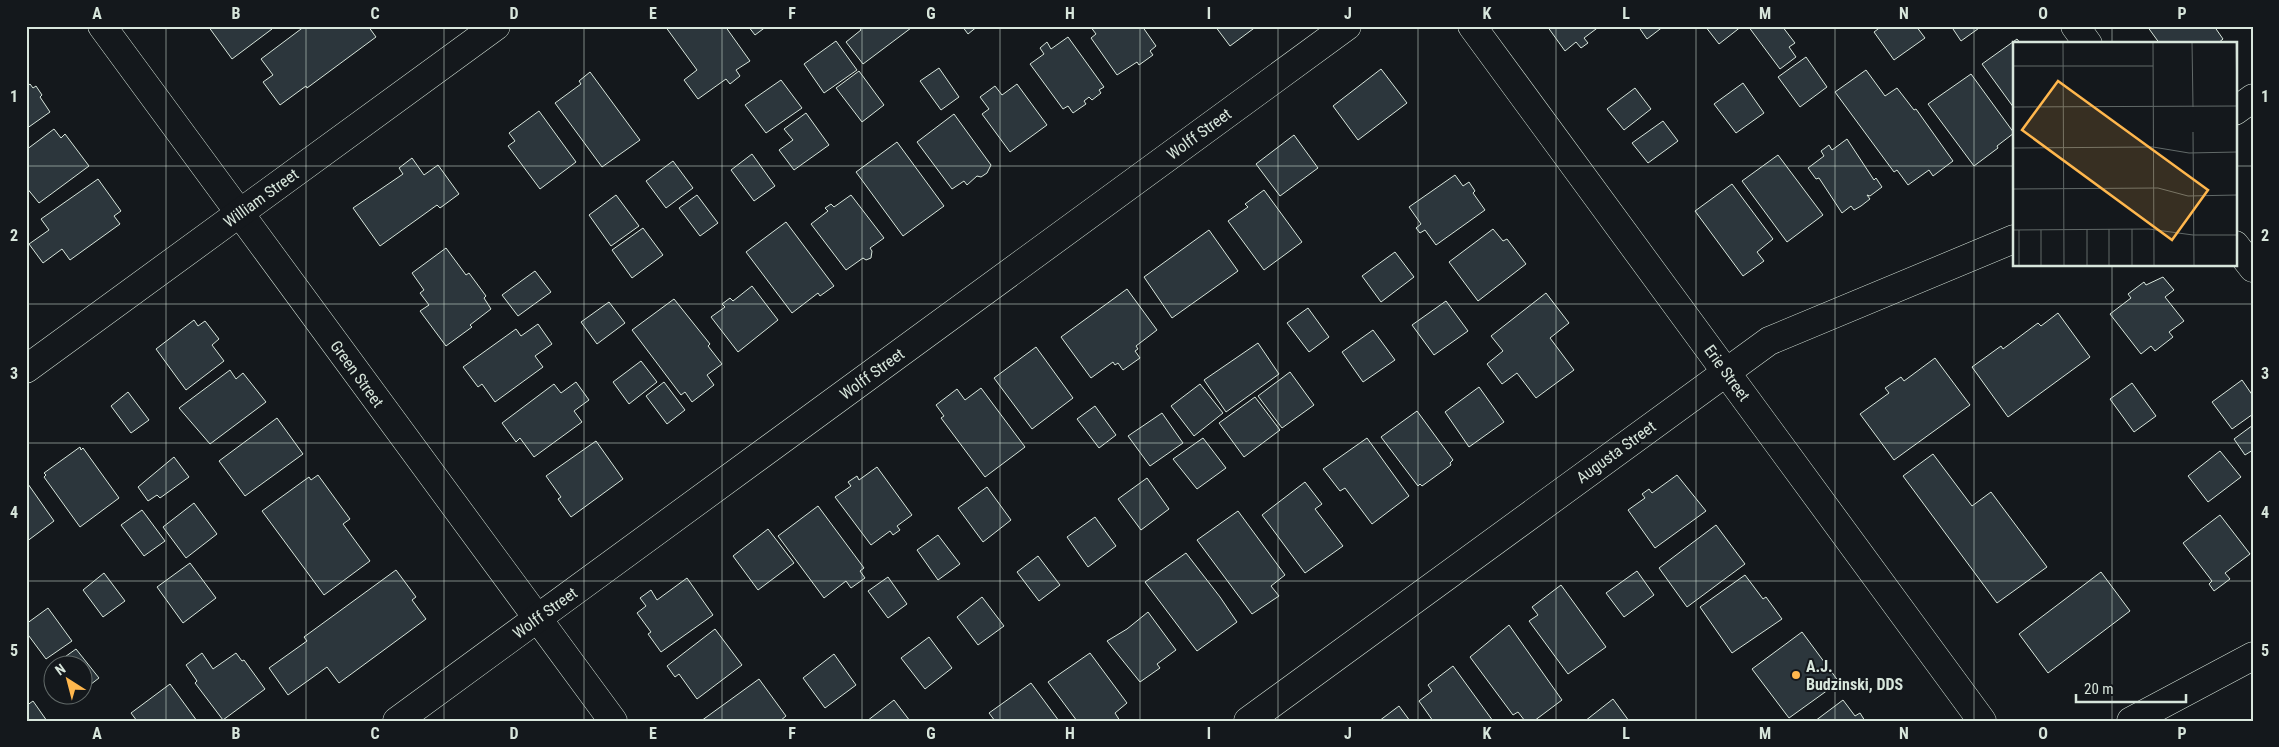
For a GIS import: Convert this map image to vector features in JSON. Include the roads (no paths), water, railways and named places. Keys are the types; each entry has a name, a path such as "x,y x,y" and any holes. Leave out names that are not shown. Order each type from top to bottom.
{"street":[{"name":"Green Street","path":"102,26 613,721"},
{"name":"William Street","path":"26,369 496,26"},
{"name":"Wolff Street","path":"397,721 1346,26"},
{"name":"Erie Street","path":"1472,26 1982,721"},
{"path":"2075,26 2087,42"},
{"path":"2236,110 2253,98"},
{"name":"Augusta Street","path":"1248,721 1769,340 2013,239"},
{"path":"2236,246 2253,268"},
{"path":"2131,721 2253,656"}],"place":[{"name":"A.J. Budzinski, DDS","path":"1796,675"}]}
